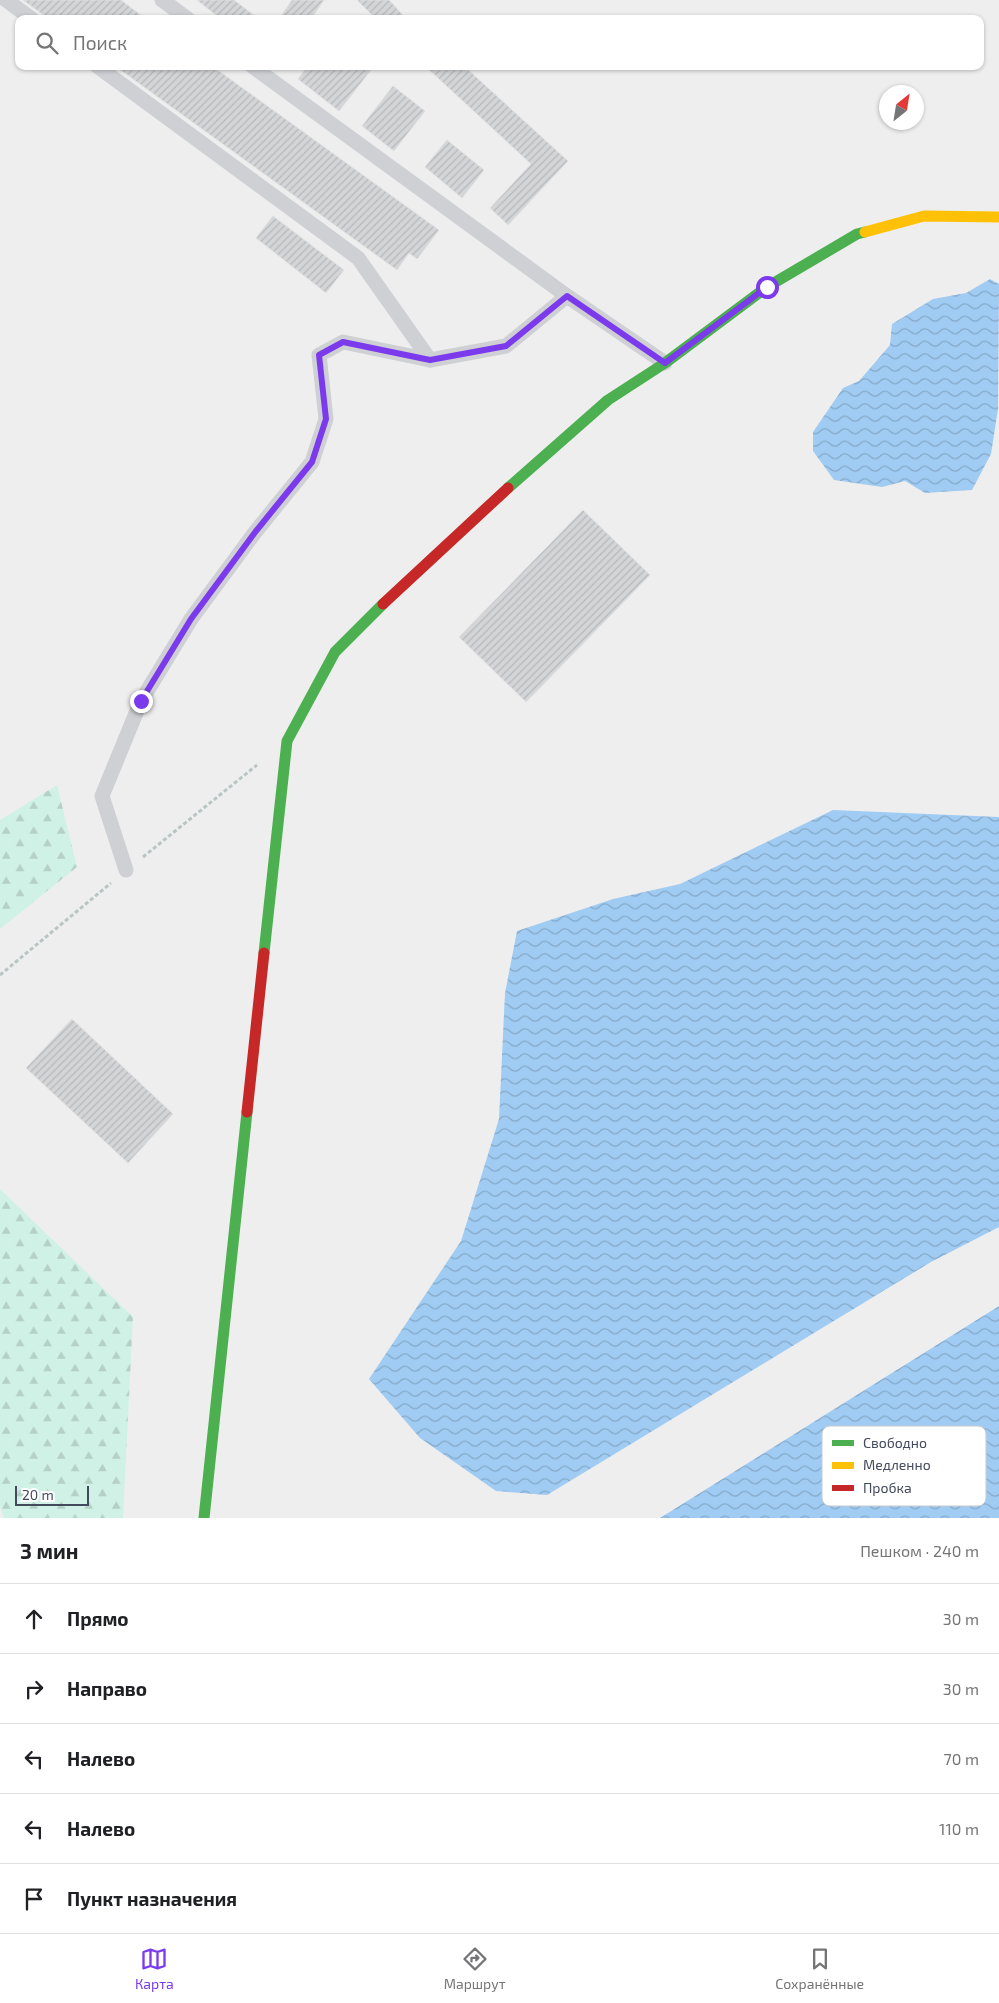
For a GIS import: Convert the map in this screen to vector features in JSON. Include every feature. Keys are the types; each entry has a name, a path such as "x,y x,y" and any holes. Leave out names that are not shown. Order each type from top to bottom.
{"street":[{"path":"204,1518 287,741 335,652 388,598 546,453 608,400 665,363 767,287 857,234 924,216 999,217"}],"lane":[{"path":"6,0 27,15"},
{"path":"162,0 183,15"},
{"path":"102,70 358,258 430,360"},
{"path":"257,70 567,296 665,363"},
{"path":"126,870 102,796 141,701 186,627 256,531 312,462 326,419 319,355 343,342 430,360 506,346 567,296"}],"green space":[{"path":"57,785 77,867 0,929 0,820"},
{"path":"0,1189 133,1317 123,1518 4,1518 0,1507"}],"water":[{"path":"990,279 999,284 998,409 991,454 972,490 925,493 905,481 882,487 834,480 813,451 813,432 843,388 859,381 890,345 892,324 933,299 966,293"},
{"path":"833,810 999,817 999,1227 931,1262 547,1495 496,1491 420,1438 369,1379 461,1241 499,1119 505,993 517,931 613,899 680,884"},
{"path":"999,1306 999,1518 660,1518"}],"building":[{"path":"23,0 121,0 141,15 44,15"},
{"path":"197,0 234,0 254,15 216,15"},
{"path":"292,0 324,0 314,15 282,15"},
{"path":"357,0 389,0 403,15 372,15"},
{"path":"121,70 218,70 439,230 417,259 409,253 397,270"},
{"path":"305,70 371,70 339,111 298,79"},
{"path":"429,70 468,70 568,161 508,225 490,208 531,164"},
{"path":"393,86 425,111 394,151 362,126"},
{"path":"447,140 484,170 462,198 425,167"},
{"path":"273,216 344,270 326,293 256,238"},
{"path":"583,510 650,575 526,702 459,637"},
{"path":"72,1019 173,1114 128,1163 26,1068"}],"traffic: fast":[{"path":"508,488 608,400 665,363 767,287 857,234 865,232"},
{"path":"264,953 287,741 335,652 383,604"},
{"path":"204,1518 247,1112"}],"traffic: slow":[{"path":"865,232 924,216 999,217"}],"traffic: jam":[{"path":"383,604 508,488"},
{"path":"247,1112 264,953"}],"route":[{"path":"141,701 191,619 256,531 312,462 326,419 319,355 343,342 430,360 506,346 567,296 665,363 767,287"}]}
